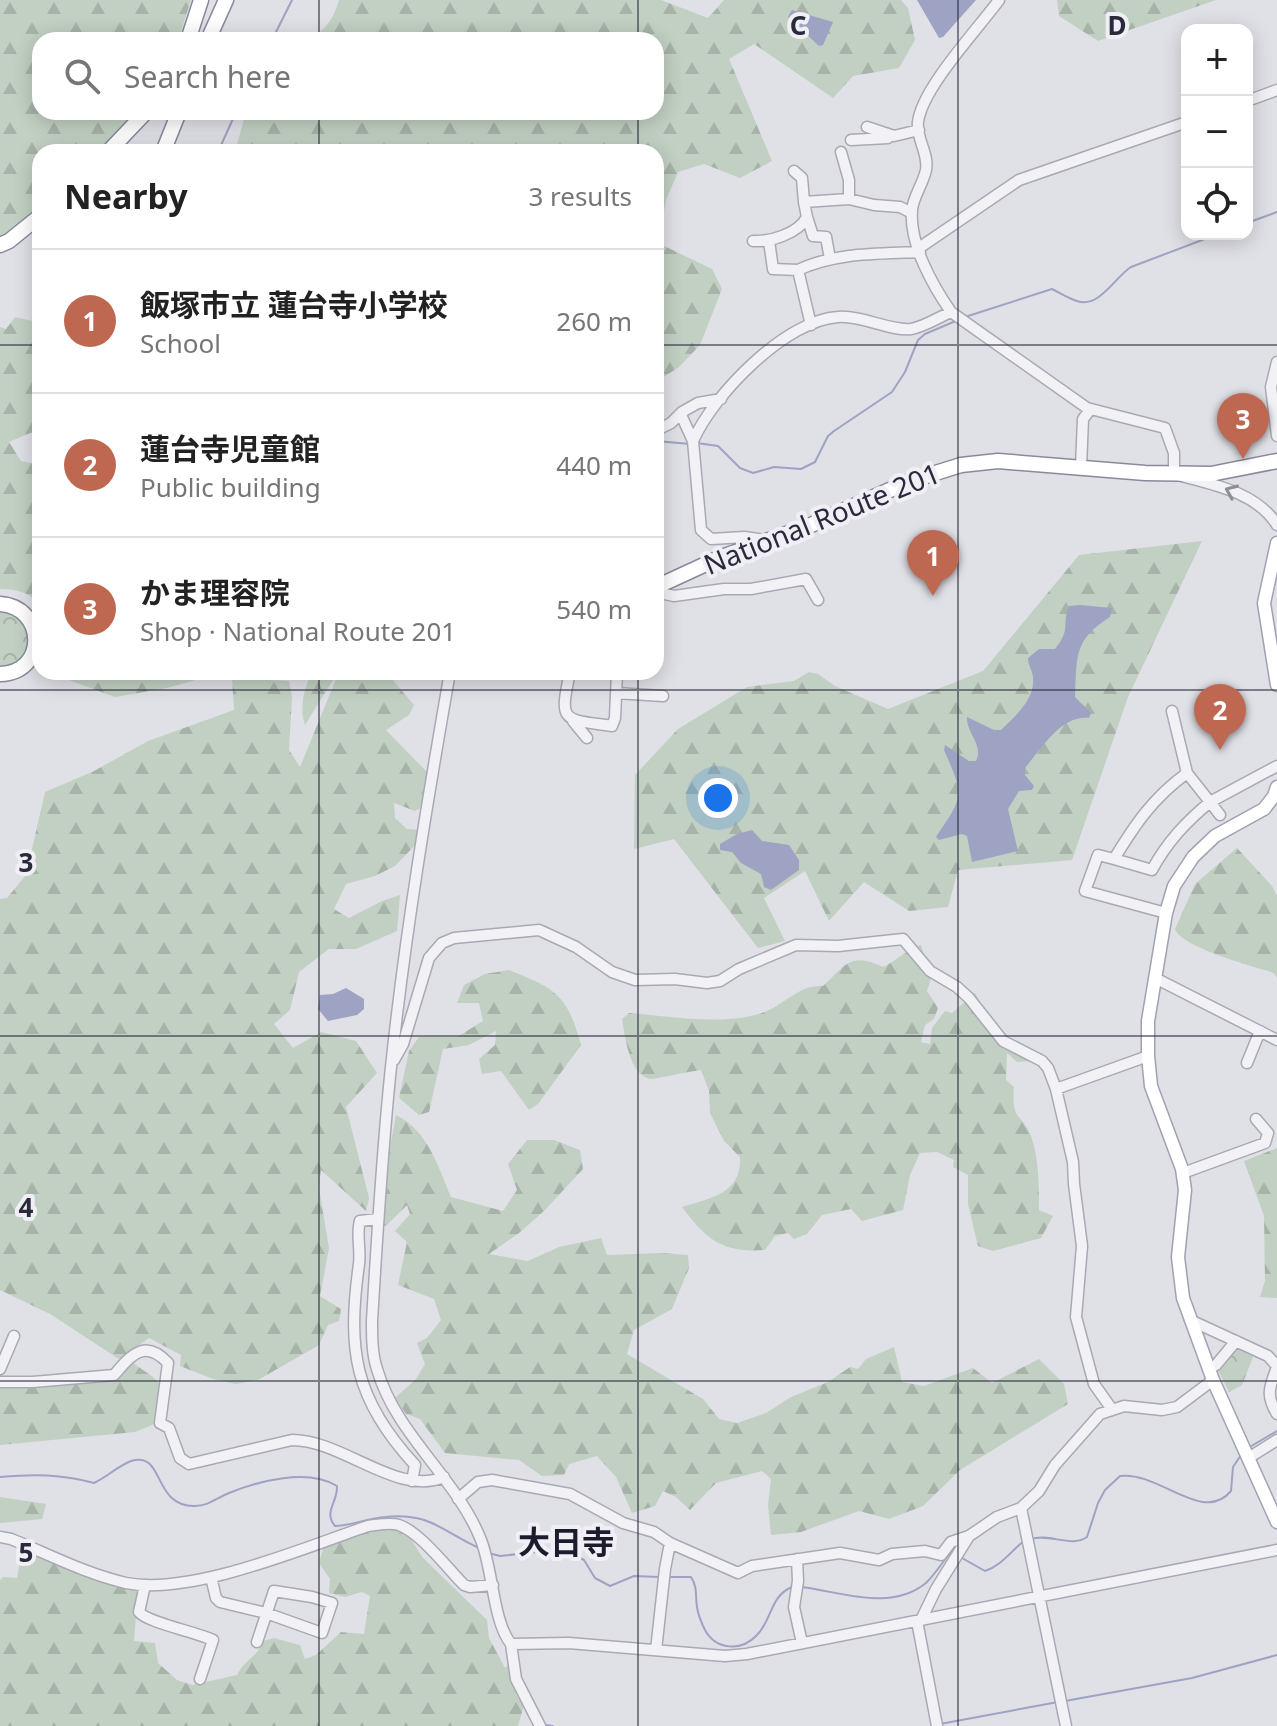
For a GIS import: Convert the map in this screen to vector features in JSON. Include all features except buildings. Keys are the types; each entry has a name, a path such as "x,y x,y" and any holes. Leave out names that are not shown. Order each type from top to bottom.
{"highway":[{"path":"191,32 201,0"},
{"path":"212,32 226,0"},
{"path":"116,144 138,120"},
{"path":"166,144 176,120"},
{"path":"0,245 32,222"},
{"name":"National Route 201","path":"664,586 719,558 811,525 910,481 961,465 998,461 1211,474 1277,461"},
{"path":"0,604 15,607 26,614 32,628"},
{"path":"0,674 10,674 28,664 32,657"}],"main road":[{"path":"1277,543 1264,603 1277,685"},
{"path":"1277,787 1264,809 1215,836 1193,857 1174,886 1166,913 1148,1021 1151,1086 1183,1173 1185,1190 1178,1257 1183,1298 1211,1374 1277,1522"}],"street":[{"path":"999,0 924,102 918,123 927,165 912,213 919,250 936,291 951,312 1090,410 1165,428 1174,453 1174,474 1225,488 1254,502 1271,515 1277,525"},
{"path":"1253,99 1277,90"},
{"path":"769,241 773,269 798,270 830,259 919,250 1019,180 1181,124"},
{"path":"867,127 894,136"},
{"path":"851,140 875,140 919,130"},
{"path":"841,152 849,180 849,199"},
{"path":"794,171 802,178 804,202 813,236 826,237 830,259"},
{"path":"804,202 849,199 900,207 912,213"},
{"path":"753,241 769,241 802,225 807,217"},
{"path":"798,270 811,325"},
{"path":"693,441 698,429 721,399 766,351 825,318 841,316 912,329 951,312"},
{"path":"1277,362 1271,387 1277,436"},
{"path":"664,426 698,403 721,399"},
{"path":"1081,467 1083,419 1090,410"},
{"path":"682,412 693,441 701,530 711,539 744,537 766,540"},
{"path":"664,593 674,596 724,589 751,589 806,579 818,600"},
{"path":"449,680 391,1065 372,1321 376,1367 383,1388 404,1426 473,1521 488,1559 503,1634 511,1644 516,1679 540,1726"},
{"path":"568,680 562,707 587,738"},
{"path":"571,718 612,726 617,680"},
{"path":"616,693 663,696"},
{"path":"1172,711 1187,773 1220,815"},
{"path":"1166,913 1085,891 1098,855 1152,870 1171,839 1187,821 1210,802 1277,766"},
{"path":"1114,859 1145,811 1163,790 1187,773"},
{"path":"391,1065 403,1044 429,958 442,943 454,938 539,930 576,947 612,972 635,980 675,979 707,983 720,981 739,969 796,945 838,946 903,939 930,971 969,998 1003,1041 1042,1061 1056,1089 1073,1162 1082,1246 1076,1317 1094,1384 1111,1408"},
{"path":"1155,978 1277,1040"},
{"path":"1247,1063 1260,1031"},
{"path":"1056,1089 1148,1056"},
{"path":"1183,1173 1265,1143 1268,1133 1256,1119"},
{"path":"378,1219 360,1221 357,1229 360,1256 352,1317 356,1363 365,1392 380,1423 415,1465 412,1481"},
{"path":"1190,1320 1268,1356 1277,1366 1269,1390 1270,1402 1277,1414"},
{"path":"0,1369 14,1336"},
{"path":"458,1499 478,1482 492,1480 570,1494 623,1523 654,1532 670,1543 738,1573 752,1566 840,1553 879,1560 892,1554 925,1551 941,1555 951,1542 969,1536 997,1517 1021,1508 1039,1491 1055,1465 1100,1414 1111,1408 1138,1406 1162,1410 1177,1407 1211,1374 1236,1341"},
{"path":"0,1382 114,1375 129,1357 146,1350 162,1356 168,1363 160,1423 169,1428 180,1458 189,1464 292,1440 305,1440 323,1443 386,1473 412,1481 430,1483 444,1477"},
{"path":"365,1392 383,1388"},
{"path":"1250,1457 1277,1440"},
{"path":"1021,1508 1066,1726"},
{"path":"0,1537 110,1579 145,1585 211,1577 368,1526 387,1523 399,1525 413,1533 464,1585 493,1585"},
{"path":"937,1726 919,1620 969,1536"},
{"path":"656,1650 670,1543"},
{"path":"511,1644 569,1643 725,1656 1277,1550"},
{"path":"797,1559 794,1607 802,1643"},
{"path":"211,1577 216,1598 220,1602 266,1613 322,1633 332,1603 274,1591 266,1613 257,1642"},
{"path":"145,1585 139,1612 144,1619 193,1631 213,1640 200,1679"}],"green space":[{"path":"0,0 191,0 181,32 32,32 32,120 131,120 108,144 32,144 32,215 13,232 0,237"},
{"path":"339,0 661,0 708,18 724,0 901,0 908,8 915,40 899,68 853,76 833,98 754,44 729,59 772,161 740,178 704,164 678,172 664,211 664,144 237,144 244,120 664,120 664,32 318,32 334,14"},
{"path":"1057,0 1216,0 1098,41 1059,16"},
{"path":"664,246 712,269 722,289 700,345 679,367 664,377"},
{"path":"15,317 32,321 32,432 9,442 21,461 32,463 32,597 22,592 0,589 0,327 6,329"},
{"path":"1202,541 1128,697 1072,860 958,870 948,907 909,911 864,882 829,921 805,871 764,898 785,941 758,948 674,839 634,849 635,775 678,729 747,687 794,681 809,672 888,709 983,671 1079,555"},
{"path":"0,609 14,609 27,622 29,648 18,666 0,669"},
{"path":"69,680 196,680 167,688 115,697"},
{"path":"232,680 289,681 292,697 289,750 300,767 336,680 393,680 414,705 409,715 386,730 428,773 429,804 415,811 394,803 395,818 407,829 423,830 421,839 395,866 375,876 346,884 334,909 349,918 400,895 397,931 356,949 329,949 299,972 290,1010 274,1024 293,1048 321,1032 356,1041 377,1073 346,1107 369,1198 366,1211 321,1170 319,1188 329,1248 320,1296 341,1309 339,1321 328,1325 319,1345 258,1380 236,1384 180,1366 181,1355 149,1338 119,1359 50,1314 0,1290 0,899 7,898 26,875 45,792 94,771 148,741 234,710"},
{"path":"309,680 333,680 305,725 302,712"},
{"path":"1237,848 1272,886 1277,896 1277,978 1274,973 1190,943 1175,929 1195,884"},
{"path":"921,945 931,978 927,991 938,1008 934,1019 925,1025 921,1042 930,1044 932,1028 945,1011 952,1013 975,993 1007,1036 1037,1052 1032,1061 1017,1062 1007,1053 1006,1080 1014,1087 1016,1113 1029,1131 1034,1147 1039,1210 1053,1216 1041,1238 993,1251 978,1246 968,1204 968,1175 953,1167 954,1160 937,1152 920,1153 910,1175 903,1210 862,1221 851,1209 822,1215 807,1234 794,1239 788,1233 775,1236 765,1250 737,1249 708,1236 682,1207 714,1197 730,1186 736,1179 740,1157 724,1141 710,1113 709,1091 701,1070 651,1079 644,1076 629,1054 622,1019 629,1013 708,1020 755,1015 774,1008 805,989 823,986 850,963 863,961 883,967"},
{"path":"509,970 557,996 570,1014 581,1045 538,1104 529,1110 501,1071 482,1074 479,1059 495,1045 496,1031 469,1045 443,1049 429,1112 419,1115 399,1098 409,1051 419,1037 457,1037 483,1021 479,1003 457,1003 464,985 485,974"},
{"path":"396,1115 424,1140 451,1197 503,1211 517,1190 508,1164 527,1140 554,1140 580,1150 583,1169 544,1211 489,1254 528,1261 559,1247 601,1238 607,1255 688,1255 689,1268 672,1309 634,1330 627,1354 703,1399 719,1419 737,1423 766,1413 791,1397 828,1382 850,1367 858,1369 866,1359 894,1347 902,1382 924,1386 973,1368 992,1383 1039,1359 1064,1384 1068,1404 960,1470 923,1506 889,1519 859,1511 801,1532 771,1535 768,1505 771,1479 762,1471 716,1483 690,1510 676,1497 663,1491 655,1506 632,1513 616,1477 597,1456 569,1464 564,1475 542,1476 519,1460 445,1453 420,1419 406,1414 395,1398 416,1379 425,1364 417,1343 427,1338 441,1320 434,1299 398,1285 407,1242 395,1231 410,1214 407,1205 386,1226 376,1223"},
{"path":"1277,1148 1277,1298 1260,1297 1265,1281 1264,1216 1244,1161"},
{"path":"1236,1345 1255,1352 1242,1385 1229,1392 1217,1368"},
{"path":"133,1363 167,1391 159,1422 135,1432 0,1445 0,1388 29,1381 116,1377"},
{"path":"0,1497 46,1504 42,1519 0,1523"},
{"path":"380,1524 405,1530 423,1558 487,1620 489,1638 505,1668 512,1662 516,1695 524,1705 518,1726 0,1726 0,1580 3,1577 17,1578 23,1546 138,1589 134,1641 155,1643 158,1663 177,1680 192,1685 237,1675 263,1641 274,1638 300,1645 305,1659 316,1655 341,1632 364,1634 370,1596 362,1592 345,1597 329,1593 330,1579 319,1563 324,1546"}],"water":[{"path":"917,0 976,0 939,38"},
{"path":"792,10 833,22 823,45 819,46 788,17"},
{"path":"1069,606 1112,608 1110,617 1083,642 1077,660 1075,697 1091,713 1089,718 1079,718 1061,727 1025,768 1025,775 1034,786 1032,790 1019,791 1008,809 1018,851 972,862 967,836 962,834 939,840 936,837 957,803 958,795 945,745 969,761 976,761 978,750 967,717 994,730 1001,730 1023,707 1031,693 1033,675 1028,658 1039,649 1055,649 1065,631"},
{"path":"752,830 762,841 789,845 799,860 799,870 771,890 764,887 761,874 741,863 732,852 720,850 720,844"},
{"path":"346,988 364,999 364,1009 357,1015 328,1021 318,1009 320,995 333,994"}],"waterway":[{"path":"276,32 292,0"},
{"path":"222,144 232,120"},
{"path":"1253,221 1277,212"},
{"path":"968,316 1052,289 1077,301 1092,300 1131,267 1202,240"},
{"path":"697,443 718,446 740,468 753,473 774,467 801,469 815,462 828,436 892,392 905,372 918,340 958,320"},
{"path":"664,442 690,444"},
{"path":"1248,1448 1277,1431"},
{"path":"1031,1539 1074,1541 1087,1537 1105,1490 1120,1476 1150,1481 1194,1500 1220,1500 1231,1491 1233,1467 1241,1455"},
{"path":"0,1477 47,1476 94,1483 126,1463 142,1460 155,1471 172,1498 181,1504 195,1506 268,1481 312,1478 337,1486 330,1516 335,1526 379,1518 413,1517 435,1524 479,1548"},
{"path":"962,1558 985,1571 1001,1562 1024,1541"},
{"path":"488,1553 500,1556 564,1549 584,1560 595,1578 610,1586 634,1576 660,1577"},
{"path":"802,1587 866,1598 897,1597 926,1583 952,1554"},
{"path":"670,1577 691,1577 698,1613 705,1630 716,1642 729,1646 744,1644 757,1635 779,1596 792,1587"},
{"path":"1065,1701 1192,1678 1277,1655"},
{"path":"940,1724 1058,1702"},
{"path":"545,1725 553,1726"}],"place":[{"name":"かま理容院","path":"1243,459"},
{"name":"飯塚市立 蓮台寺小学校","path":"933,596"},
{"name":"蓮台寺児童館","path":"1220,750"}],"district":[{"name":"大日寺","path":"566,1543"}]}
